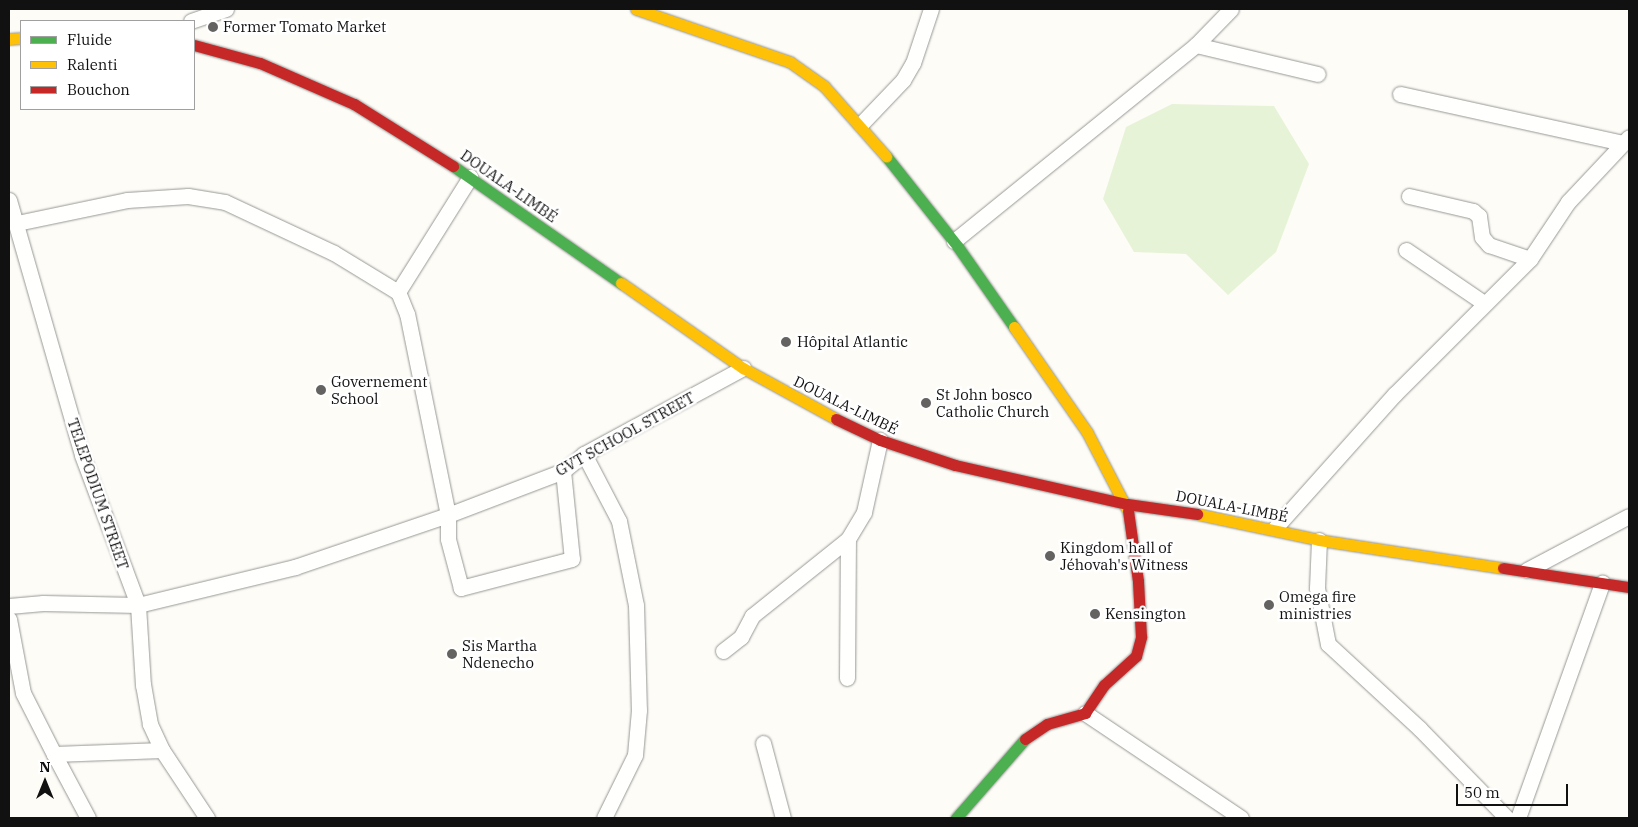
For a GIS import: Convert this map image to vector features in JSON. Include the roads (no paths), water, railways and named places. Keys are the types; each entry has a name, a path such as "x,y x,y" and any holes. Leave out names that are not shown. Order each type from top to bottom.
{"main road":[{"path":"636,9 790,62 824,86 861,124 954,241 1062,394 1127,504 1138,582 1141,637 1136,656 1123,671 1104,685 1085,712 1047,724 1025,739 960,817"},
{"name":"DOUALA-LIMBÉ","path":"195,45 260,63 354,104 470,177 743,368 804,403 880,440 955,465 1127,504 1155,506 1275,528 1319,540 1629,588"}],"street":[{"path":"194,20 226,9"},
{"path":"861,124 903,80 913,63 931,9"},
{"path":"954,241 1196,45 1231,9"},
{"path":"1196,45 1318,74"},
{"path":"1400,94 1626,140"},
{"path":"1275,528 1395,394 1530,258 1568,202 1626,140"},
{"path":"398,292 470,177"},
{"path":"17,223 127,200 188,196 225,202 334,253 398,292 407,314 448,515 448,539 461,588 569,562 573,549 562,471"},
{"path":"1409,196 1473,211 1479,216 1482,237 1489,245 1530,258"},
{"name":"TELEPODIUM STREET","path":"9,200 82,454 138,605 143,685 150,724 162,750 207,818"},
{"path":"1406,250 1484,303"},
{"name":"GVT SCHOOL STREET","path":"138,605 295,566 448,515 562,471 584,454 743,368"},
{"path":"723,651 741,637 752,616 848,539 864,512 880,440"},
{"path":"584,454 620,521 636,605 639,710 635,755 604,818"},
{"path":"1523,572 1629,516"},
{"path":"846,678 848,539"},
{"path":"1319,540 1317,588 1328,644 1420,729 1507,818"},
{"path":"1518,818 1602,583"},
{"path":"9,606 43,603 138,605"},
{"path":"9,619 23,693 88,818"},
{"path":"1085,712 1241,818"},
{"path":"763,743 783,818"},
{"path":"54,754 162,750"}],"place":[{"name":"Former Tomato Market","path":"213,27"},
{"name":"Hôpital Atlantic","path":"786,342"},
{"name":"Governement School","path":"321,390"},
{"name":"St John bosco Catholic Church","path":"926,403"},
{"name":"Kingdom hall of Jéhovah's Witness","path":"1050,556"},
{"name":"Omega fire ministries","path":"1269,605"},
{"name":"Kensington","path":"1095,614"},
{"name":"Sis Martha Ndenecho","path":"452,654"}]}
